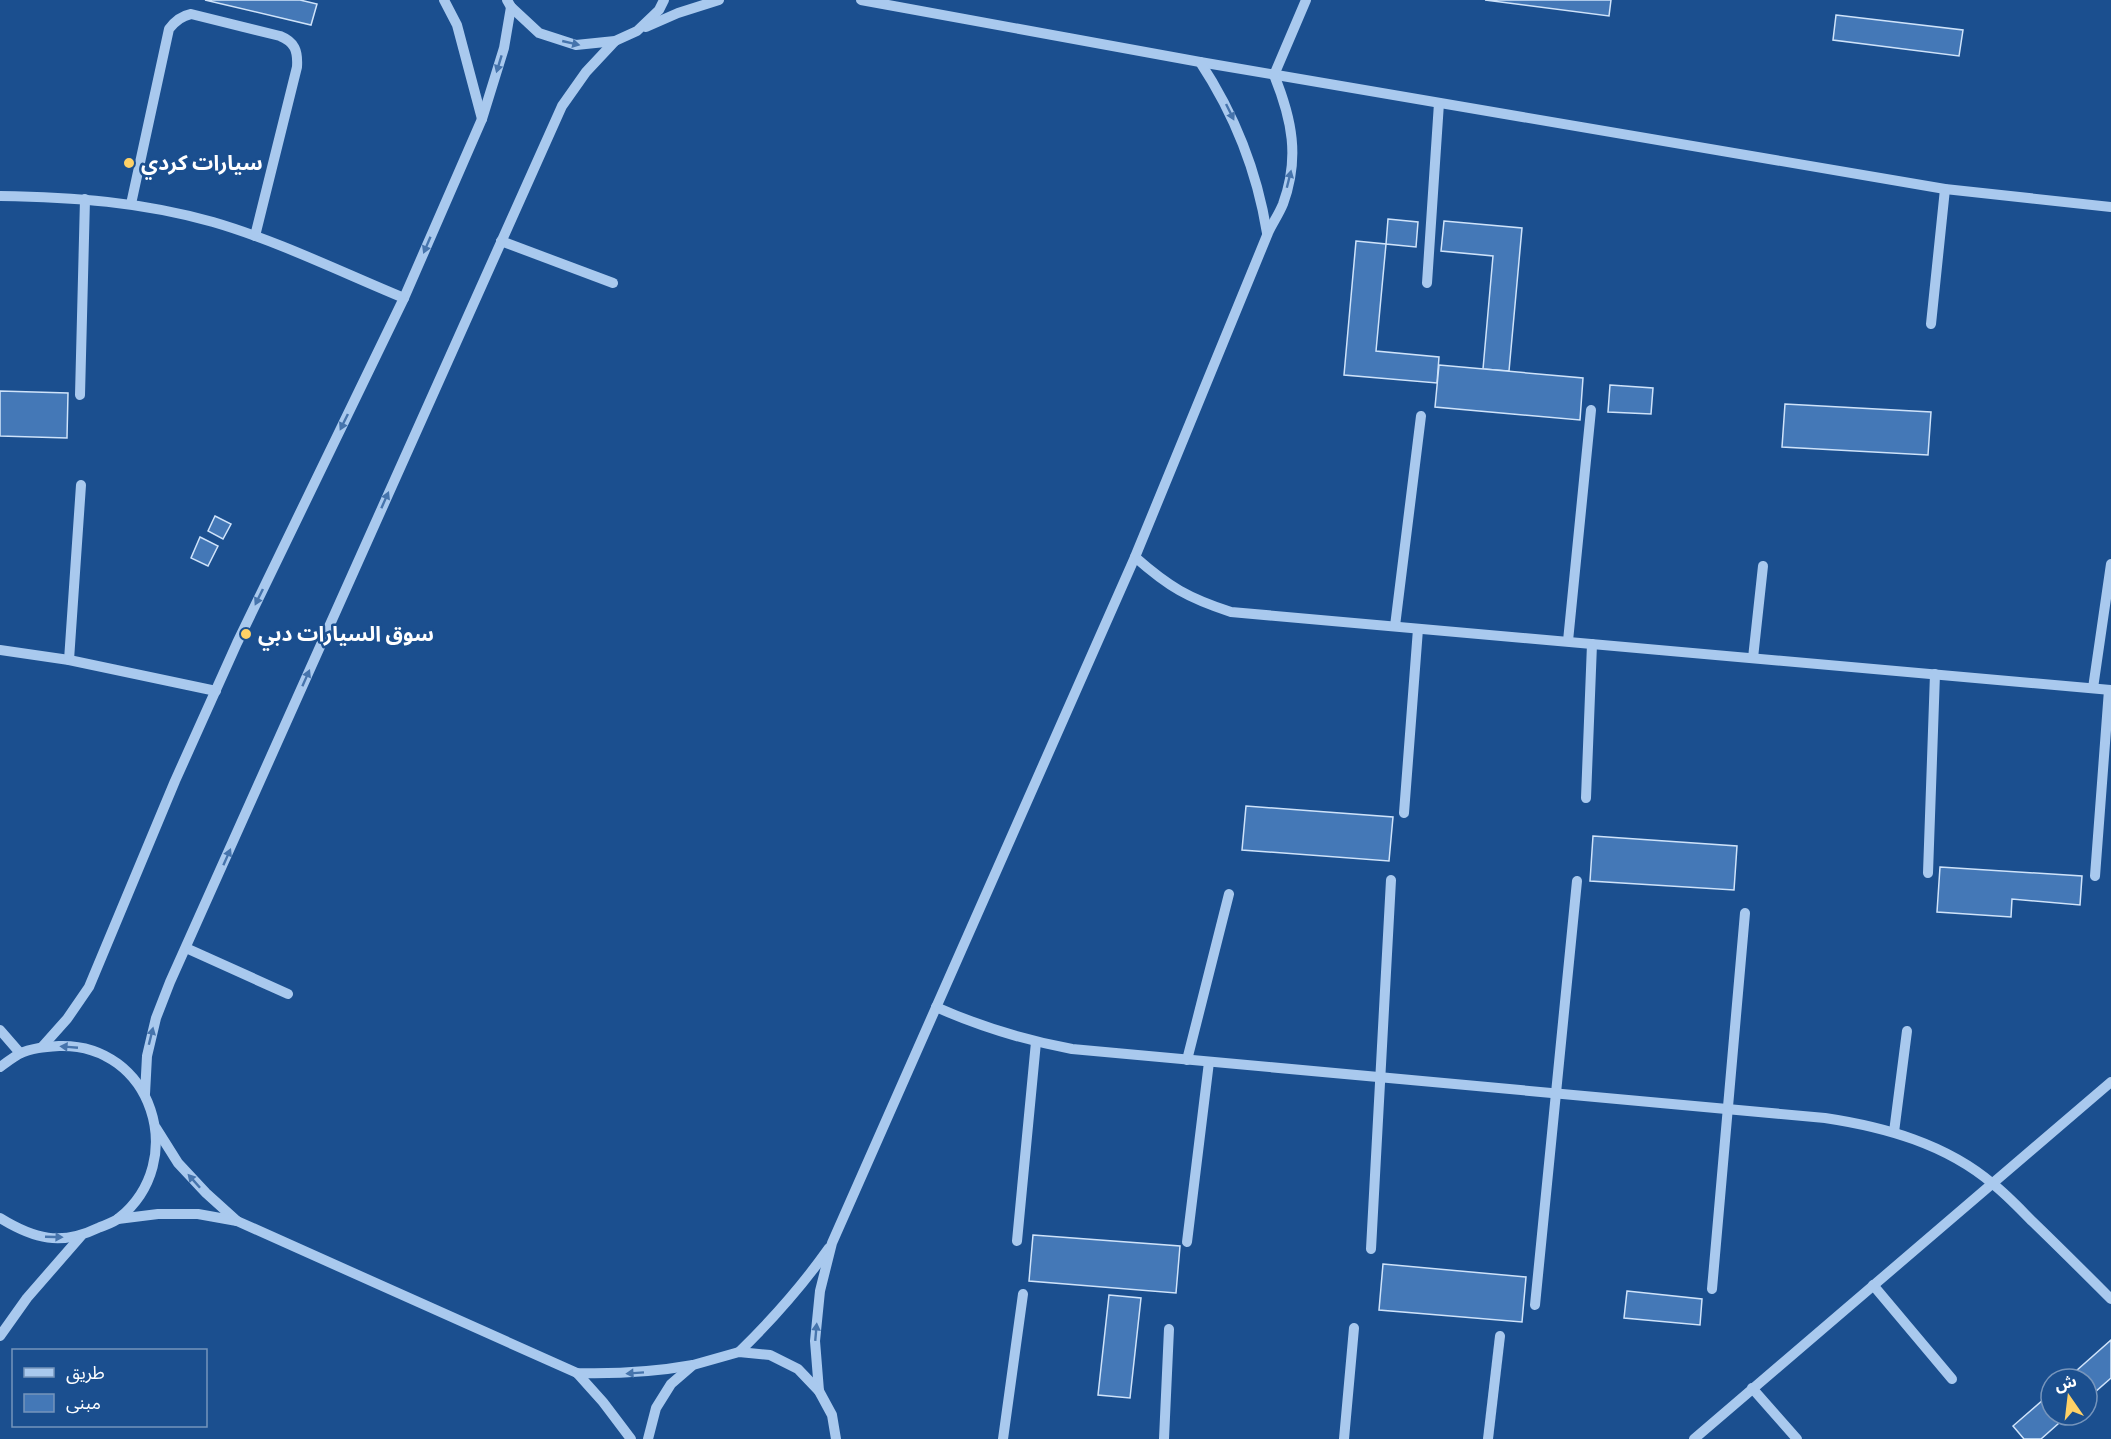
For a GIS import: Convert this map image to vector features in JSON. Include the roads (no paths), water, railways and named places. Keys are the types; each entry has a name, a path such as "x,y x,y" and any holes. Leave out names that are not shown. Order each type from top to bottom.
{"street":[{"path":"444,0 457,25 482,119"},
{"path":"637,31 659,10 664,0"},
{"path":"509,4 539,33 576,45 615,41 678,13 719,0"},
{"path":"861,0 1274,75 1945,189 2111,207"},
{"path":"819,1390 815,1341 820,1291 832,1242 1135,557 1268,233 1283,204 1291,171 1292,138 1287,105 1274,75 1306,0"},
{"path":"42,1047 68,1019 88,987 175,781 216,691 404,298 482,119 504,48 509,4"},
{"path":"131,204 169,29 175,22 182,16 191,14 280,36 289,40 296,48 297,67 255,236"},
{"path":"237,1221 206,1194 178,1163 156,1128 145,1094 147,1056 156,1018 562,106 586,72 615,41"},
{"path":"1200,62 1217,88 1244,144 1262,203 1268,233"},
{"path":"1427,283 1440,103"},
{"path":"1931,324 1945,189"},
{"path":"0,196 85,198 173,212 255,236 404,298"},
{"path":"80,395 85,198"},
{"path":"501,241 613,283"},
{"path":"1568,641 1591,410"},
{"path":"1395,627 1421,416"},
{"path":"69,660 81,485"},
{"path":"1135,557 1163,582 1195,600 1231,612 2110,690 2095,876"},
{"path":"2093,688 2111,564"},
{"path":"1753,658 1763,566"},
{"path":"1404,813 1418,628"},
{"path":"1586,798 1592,644"},
{"path":"0,650 69,660 216,691"},
{"path":"1928,873 1935,674"},
{"path":"1371,1249 1391,880"},
{"path":"1535,1305 1577,881"},
{"path":"1186,1060 1229,894"},
{"path":"1712,1289 1745,913"},
{"path":"186,948 288,994"},
{"path":"936,1007 1002,1033 1072,1049 1859,1123 1894,1132 1928,1145 1993,1183 2111,1299"},
{"path":"0,1030 20,1053"},
{"path":"1894,1132 1907,1031"},
{"path":"1017,1241 1036,1042"},
{"path":"0,1067 20,1053 42,1047 72,1046 101,1054 126,1071 145,1094"},
{"path":"1187,1242 1209,1062"},
{"path":"1694,1439 2111,1082"},
{"path":"118,1219 141,1194 155,1162 156,1128"},
{"path":"0,1218 23,1232 51,1238 81,1236 118,1219 158,1214 198,1214 237,1221 577,1373 655,1372 693,1365 739,1352 770,1355 798,1369 819,1390 832,1415 836,1439"},
{"path":"0,1336 27,1298 81,1236"},
{"path":"739,1352 774,1318 805,1282 832,1242"},
{"path":"1873,1285 1952,1378"},
{"path":"1003,1439 1023,1294"},
{"path":"1344,1439 1354,1328"},
{"path":"1164,1439 1169,1329"},
{"path":"1488,1439 1500,1335"},
{"path":"648,1439 656,1408 671,1384 693,1365"},
{"path":"577,1373 631,1439"},
{"path":"1752,1389 1797,1439"}],"place":[{"name":"سيارات كردي","path":"129,163"},
{"name":"سوق السيارات دبي","path":"246,634"}]}
